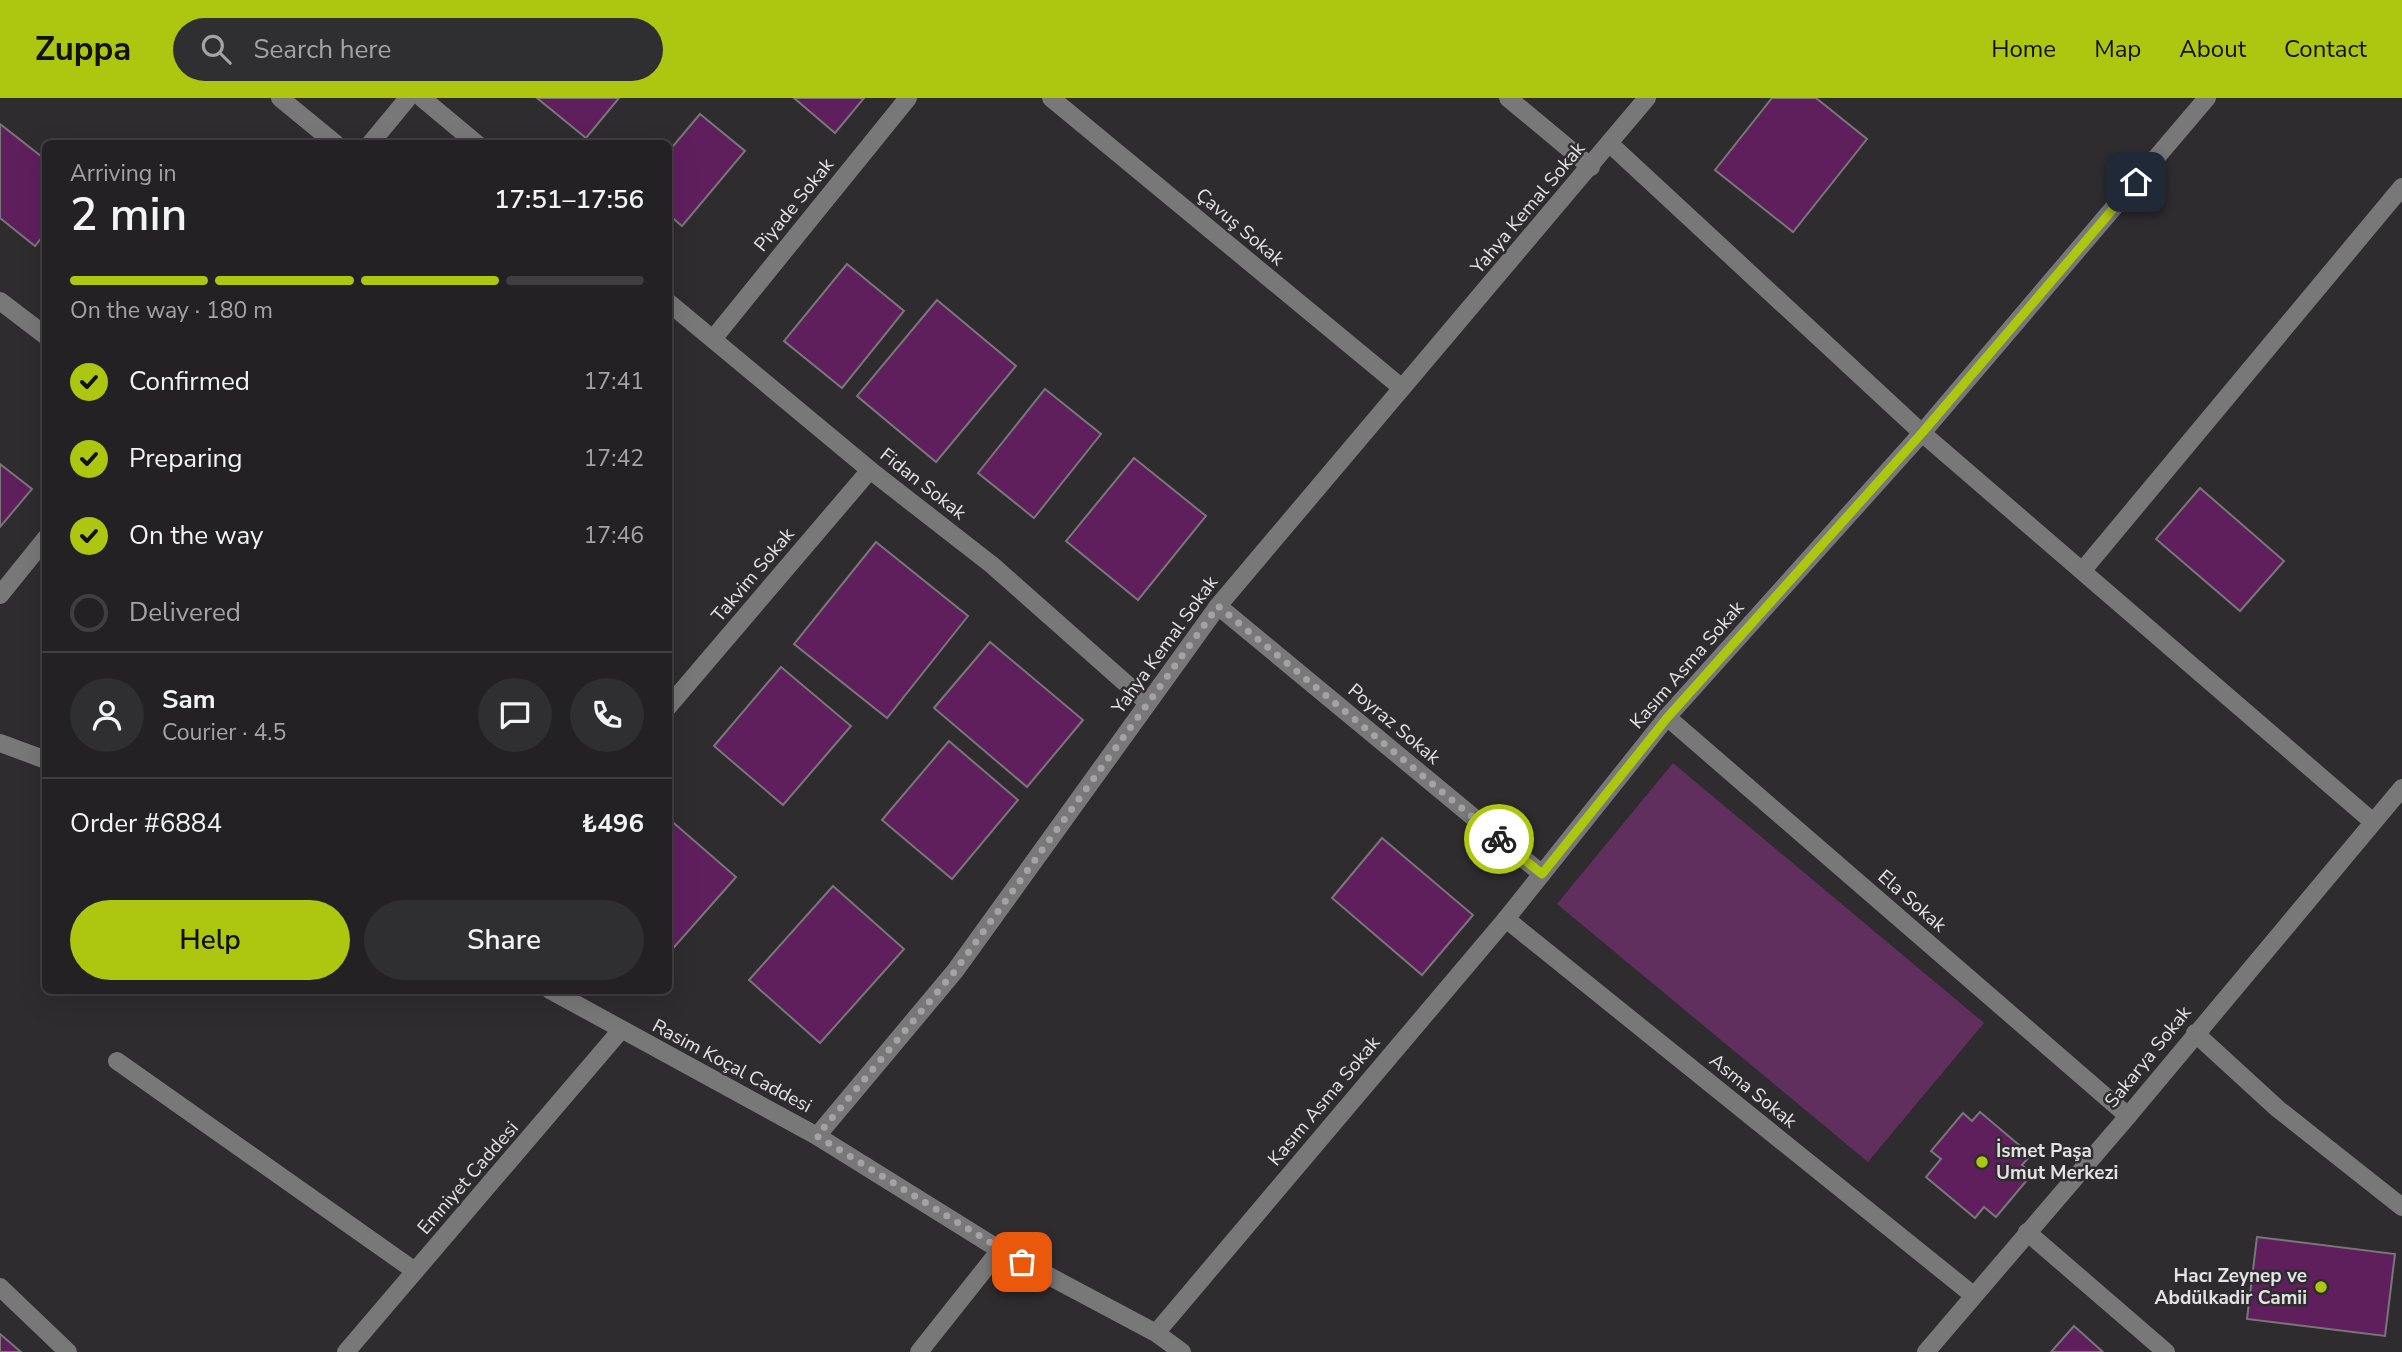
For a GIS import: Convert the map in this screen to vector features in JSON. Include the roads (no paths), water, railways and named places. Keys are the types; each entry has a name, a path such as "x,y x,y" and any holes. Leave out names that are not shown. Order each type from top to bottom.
{"street":[{"path":"280,98 331,140"},
{"path":"373,140 408,98"},
{"path":"422,98 472,140"},
{"name":"Piyade Sokak","path":"713,339 908,98"},
{"name":"Çavuş Sokak","path":"1051,98 1402,388"},
{"path":"1508,98 1591,167"},
{"name":"Yahya Kemal Sokak","path":"817,1136 955,971 1218,606 1647,98"},
{"name":"Kasım Asma Sokak","path":"1156,1333 1506,919 1667,718 1922,433 2207,98"},
{"path":"1609,143 1922,433 2373,822"},
{"path":"2083,570 2402,187"},
{"path":"0,301 42,332"},
{"name":"Fidan Sokak","path":"672,305 870,470 992,565 1148,703"},
{"name":"Takvim Sokak","path":"672,702 870,470"},
{"path":"0,595 42,543"},
{"name":"Poyraz Sokak","path":"1218,606 1542,874"},
{"name":"Ela Sokak","path":"1667,718 2128,1116"},
{"path":"1,746 42,759"},
{"name":"Sakarya Sokak","path":"1926,1352 2128,1116 2194,1033 2402,788"},
{"name":"Asma Sokak","path":"1506,919 1973,1295"},
{"name":"Rasim Koçal Caddesi","path":"557,994 817,1136 1000,1250 1156,1333 1182,1352"},
{"name":"Emniyet Caddesi","path":"346,1352 621,1030"},
{"path":"2194,1033 2278,1109 2402,1207"},
{"path":"117,1061 415,1271"},
{"path":"2027,1232 2166,1352"},
{"path":"919,1352 1000,1250"},
{"path":"0,1287 68,1352"}],"place":[{"name":"İsmet Paşa Umut Merkezi","path":"1982,1162"},
{"name":"Hacı Zeynep ve Abdülkadir Camii","path":"2321,1287"}]}
